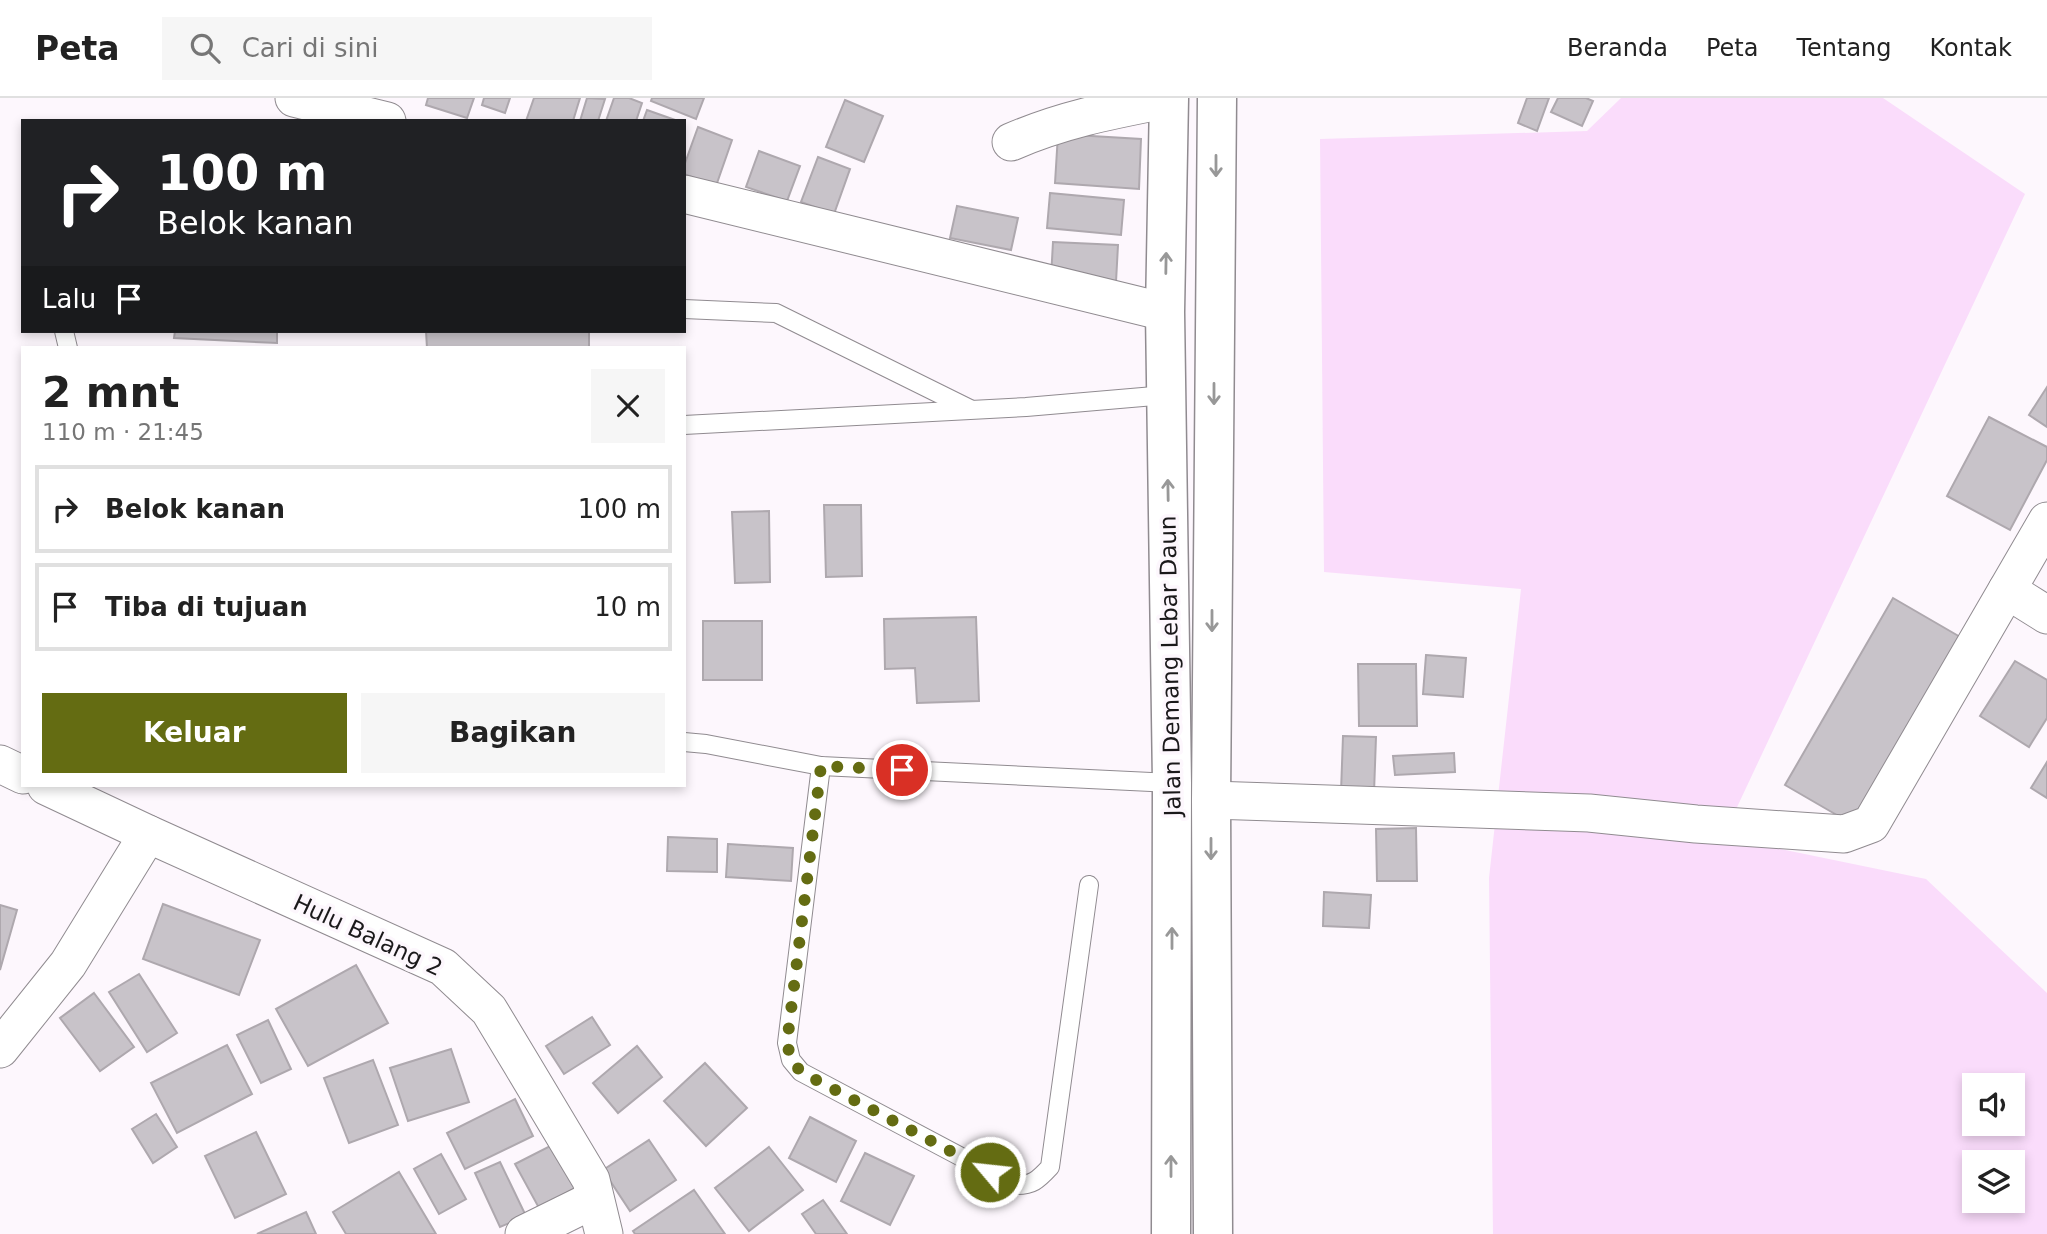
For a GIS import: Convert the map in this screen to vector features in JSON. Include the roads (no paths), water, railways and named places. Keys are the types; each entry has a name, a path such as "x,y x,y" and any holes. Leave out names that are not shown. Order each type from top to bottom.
{"highway":[{"name":"Jalan Demang Lebar Daun","path":"1213,1234 1211,800 1217,98"},
{"name":"Jalan Demang Lebar Daun","path":"1169,99 1165,312 1172,783 1171,1234"}],"street":[{"path":"294,98 379,119"},
{"path":"1011,142 1049,126 1084,116 1169,99"},
{"path":"686,194 1165,312"},
{"path":"1211,800 1588,813 1696,824 1844,834 1871,824 2047,521"},
{"path":"2007,590 2047,615"},
{"path":"0,764 21,774"},
{"name":"Hulu Balang 2","path":"48,787 443,967 489,1010 590,1180 604,1234"},
{"path":"0,1049 68,964 148,834"},
{"path":"524,1234 595,1199"}],"lane":[{"path":"686,309 776,313 970,409"},
{"path":"686,425 1166,395"},
{"path":"686,743 706,744 821,766 1172,783"},
{"path":"821,766 787,1043 791,1060 801,1072 1014,1185 1028,1185 1039,1180 1049,1167 1089,885"}]}
